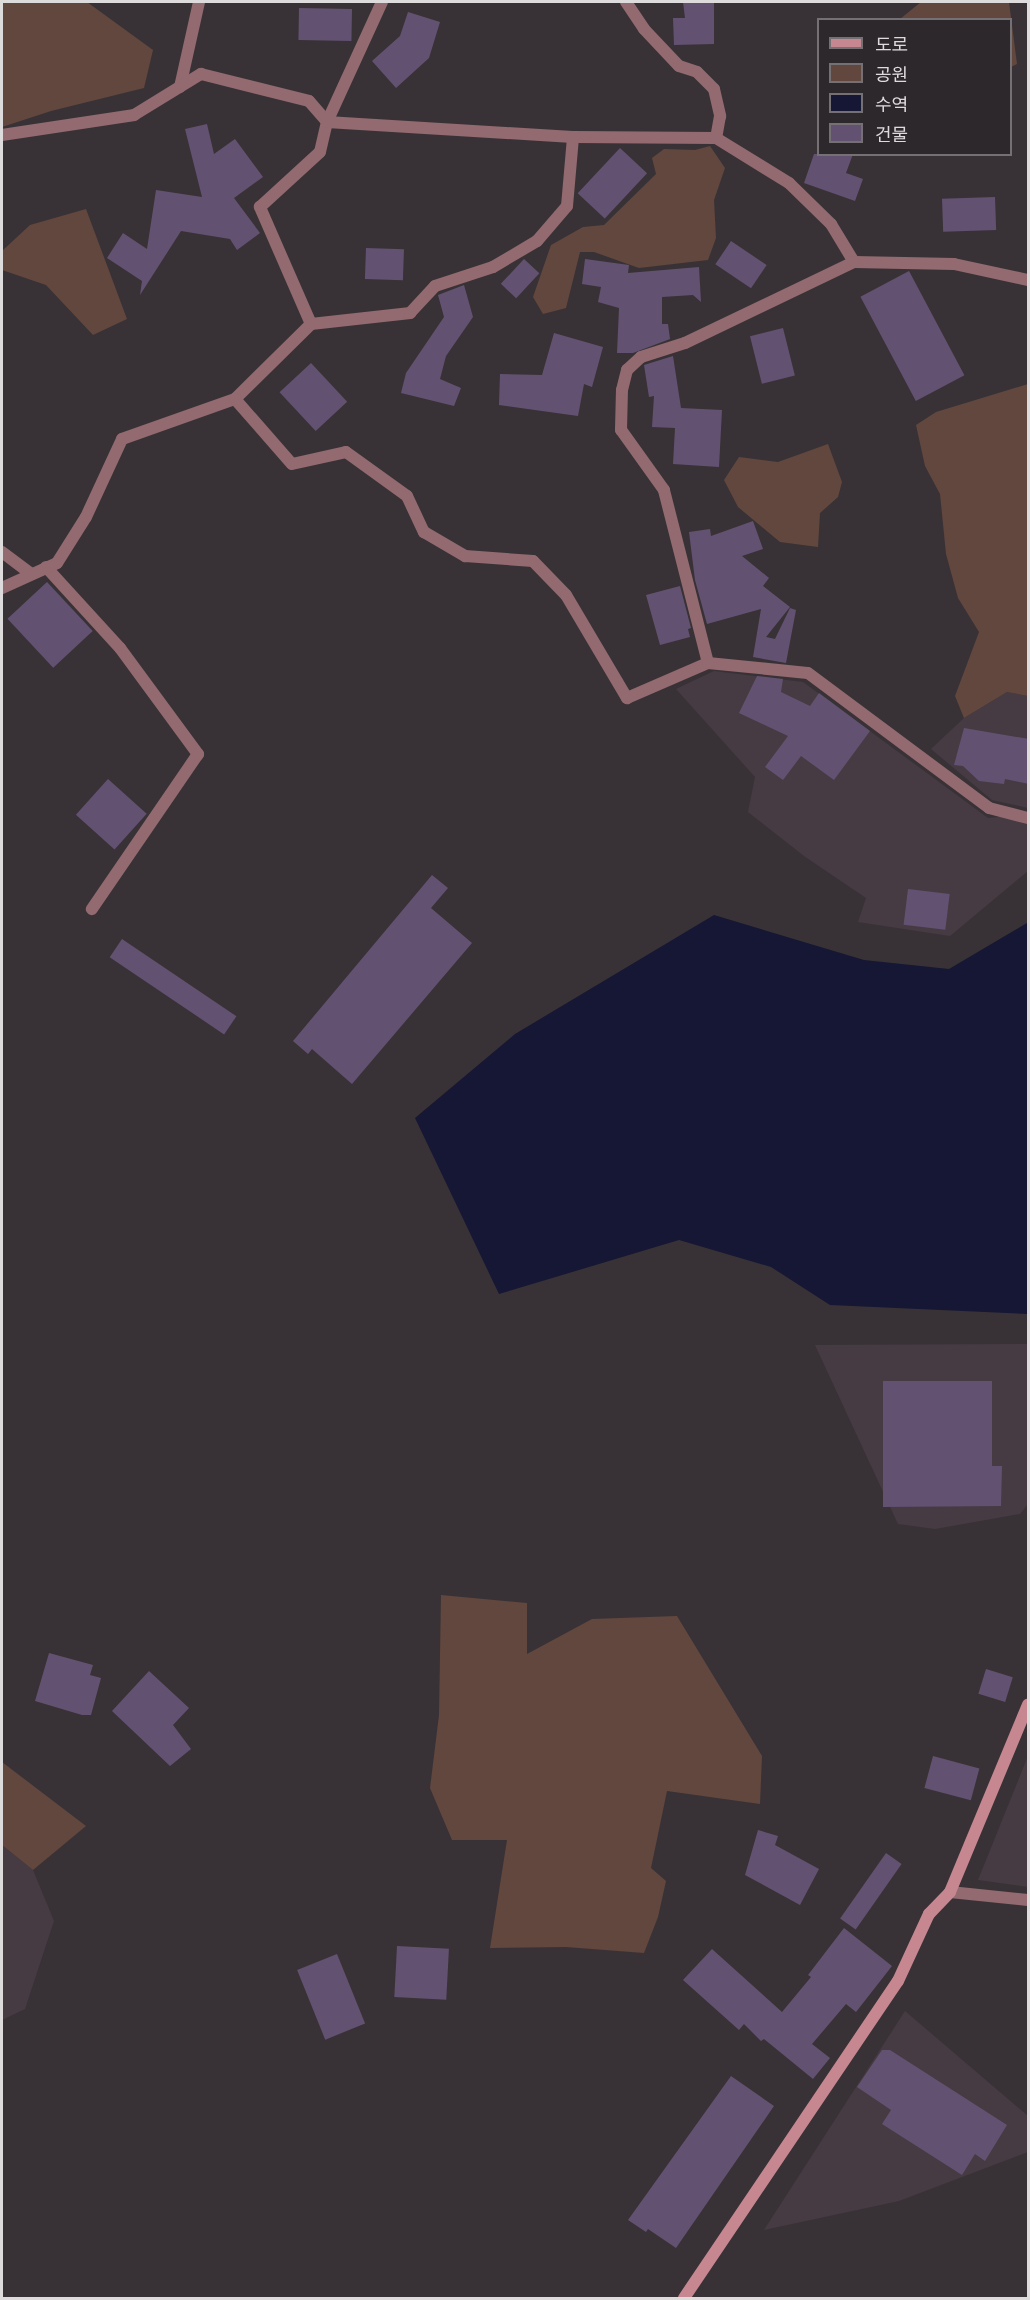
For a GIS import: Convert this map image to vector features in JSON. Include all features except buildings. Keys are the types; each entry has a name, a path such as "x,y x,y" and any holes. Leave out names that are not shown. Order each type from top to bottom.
{"street":[{"path":"180,87 199,2"},
{"path":"311,324 260,207 320,152 327,122 382,2"},
{"path":"626,2 644,29 679,66 698,72 714,89 720,116 716,138"},
{"path":"2,135 134,115 201,74 309,101 327,122 573,137 716,138 789,183 831,224 854,262"},
{"path":"2,588 57,563 86,517 122,439 235,399 311,324 410,313 435,286 493,267 537,241 567,206 573,137"},
{"path":"708,663 664,490 621,430 622,390 627,370 641,357 685,343 854,262 954,264 1029,280"},
{"path":"235,399 292,464 346,452 407,496 424,532 465,556 533,561 566,595 627,698 708,663 808,673 989,808 1029,818"},
{"path":"2,552 31,574"},
{"path":"46,567 120,648 198,754 92,909"},
{"path":"684,2298 898,1981 929,1914 950,1892 1029,1705"},
{"path":"950,1892 1029,1900"}],"shaded area":[{"path":"714,671 803,682 988,818 1028,814 1028,871 950,936 858,922 866,898 804,856 748,812 755,777 676,689"},
{"path":"1007,692 1028,696 1028,808 992,800 931,749 964,718"},
{"path":"1028,1344 1028,1504 1020,1514 935,1529 898,1524 815,1345"},
{"path":"1028,1756 1028,1887 978,1880"},
{"path":"2,1845 33,1870 54,1921 25,2009 2,2020"},
{"path":"905,2011 1028,2116 1028,2152 899,2201 764,2230"}],"green space":[{"path":"2,2 87,2 153,50 144,88 51,111 2,127"},
{"path":"921,2 1009,2 1011,18 901,18"},
{"path":"1012,25 1017,64 1012,66"},
{"path":"710,146 725,168 714,200 716,238 708,260 639,268 594,252 580,252 566,308 543,314 533,297 551,245 583,227 604,225 656,174 652,158 664,149 695,150"},
{"path":"86,209 127,319 93,335 46,285 2,270 2,251 30,225"},
{"path":"1028,384 1028,696 1007,692 964,718 955,696 979,632 958,598 946,554 940,494 925,466 916,425 936,412"},
{"path":"828,444 842,482 838,497 820,513 818,547 780,542 738,507 724,480 739,457 778,462"},
{"path":"441,1595 527,1603 527,1654 592,1619 677,1616 762,1756 760,1804 667,1791 651,1868 666,1881 658,1917 644,1953 566,1947 490,1948 507,1840 452,1840 430,1788 439,1715"},
{"path":"2,1762 86,1826 33,1870 2,1845"}],"water":[{"path":"714,915 864,960 949,969 1027,923 1028,1314 830,1305 771,1267 679,1240 499,1294 415,1118 515,1034"}]}
